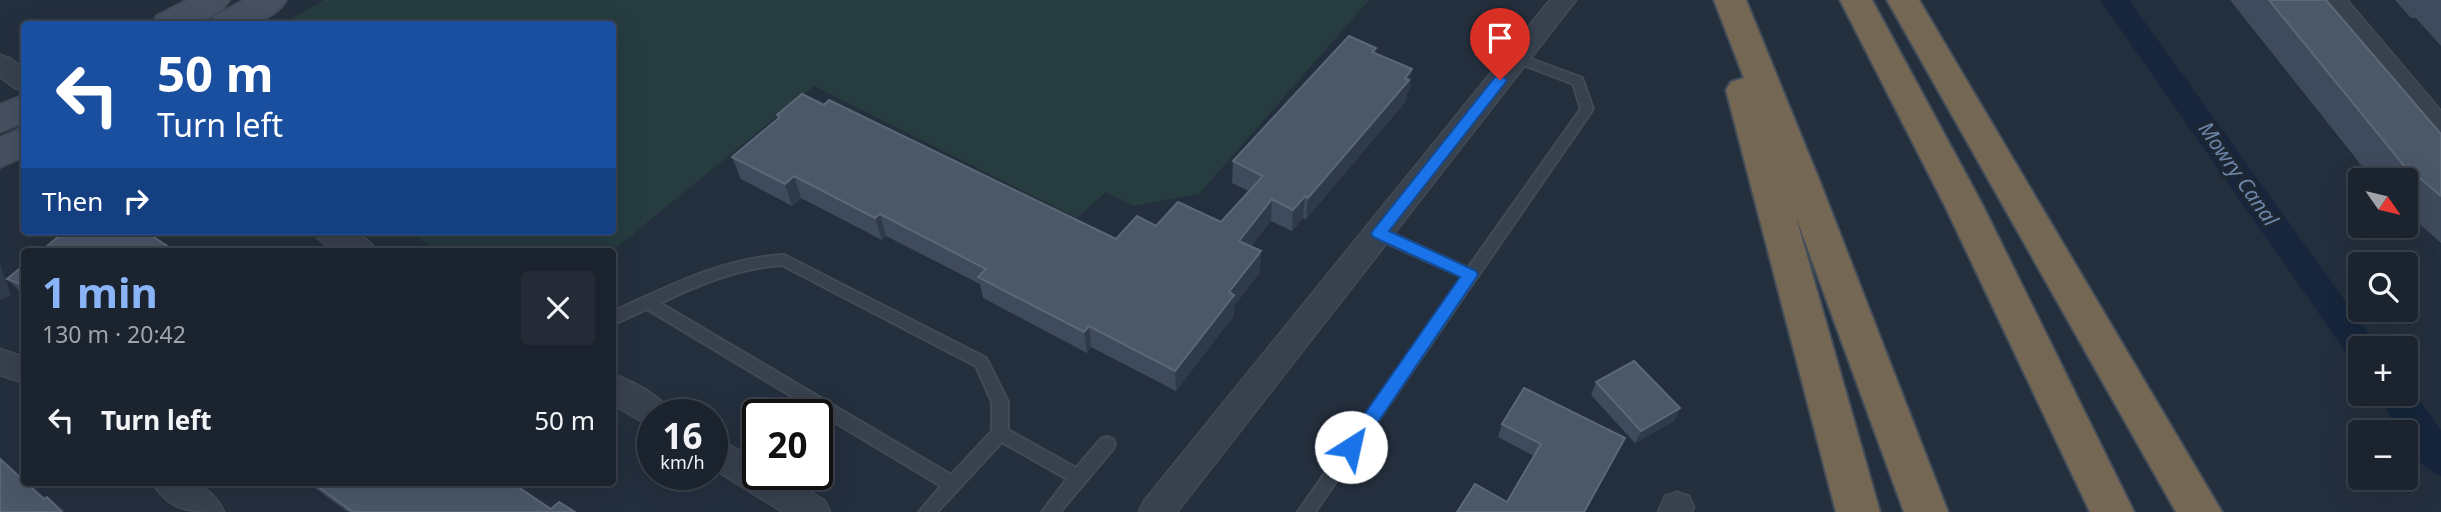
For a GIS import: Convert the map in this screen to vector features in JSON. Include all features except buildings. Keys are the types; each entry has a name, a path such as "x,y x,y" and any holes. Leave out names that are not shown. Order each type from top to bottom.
{"highway":[{"path":"1718,0 1858,512"},
{"path":"1730,0 1807,195 1926,512"},
{"path":"1856,0 1963,204 2112,512"},
{"path":"1903,0 2200,512"}],"street":[{"path":"174,21 213,0"},
{"path":"233,21 270,0"},
{"path":"1156,512 1563,0"},
{"path":"2333,0 2441,129"},
{"path":"0,64 21,80"},
{"path":"0,120 21,109"},
{"path":"0,154 21,142"},
{"path":"334,235 356,248"},
{"path":"0,362 21,369"},
{"path":"616,390 637,403"},
{"path":"728,460 813,512"},
{"path":"174,486 207,512"}],"lane":[{"path":"1306,512 1587,109 1578,81 1517,58"},
{"path":"1378,233 1470,275"},
{"path":"616,317 737,265 762,259 784,260 981,362 1000,402 1000,433 927,512"},
{"path":"648,303 953,485"},
{"path":"1000,433 1077,477"},
{"path":"1049,512 1107,444"}],"green space":[{"path":"324,0 1369,0 1199,194 1133,206 1106,192 1077,218 814,86 616,248 436,248 414,235 616,235 616,21 288,21"}],"waterway":[{"name":"Mowry Canal","path":"2114,0 2353,336"},
{"name":"Mowry Canal","path":"2403,406 2441,460"}],"route":[{"path":"1351,447 1470,275 1378,233 1500,80"}]}
